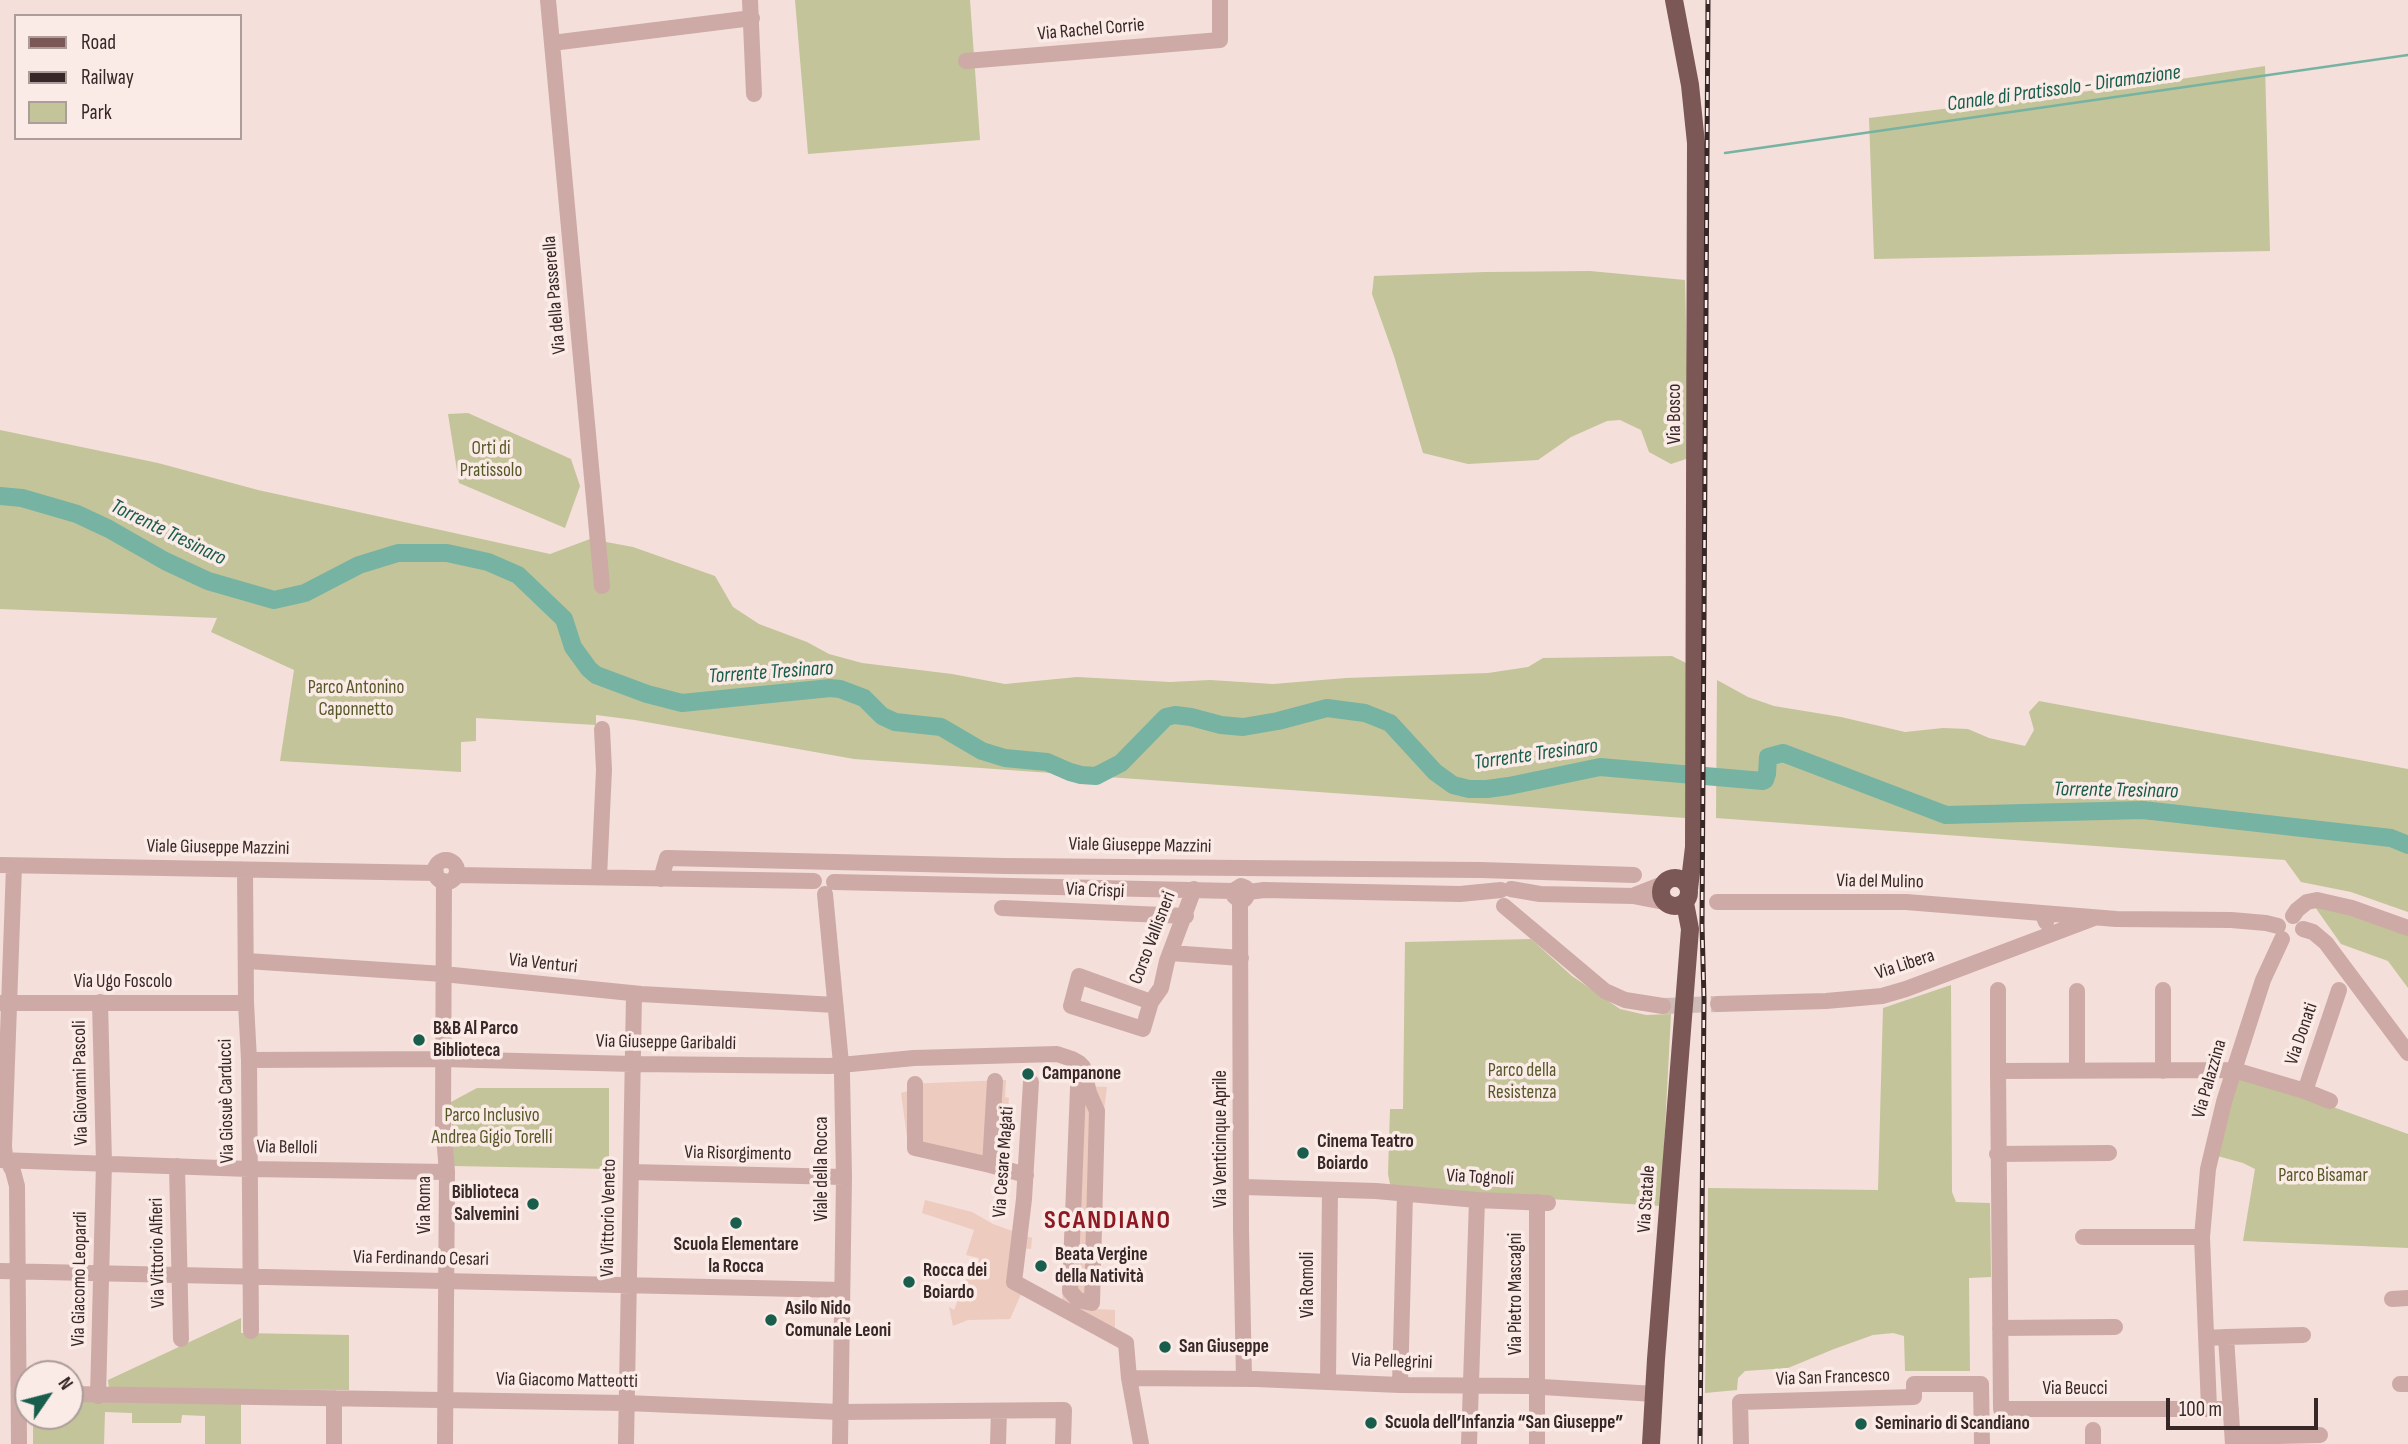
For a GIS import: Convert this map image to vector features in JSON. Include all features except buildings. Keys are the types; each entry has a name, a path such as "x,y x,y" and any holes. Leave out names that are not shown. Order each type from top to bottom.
{"main road":[{"name":"Via Bosco","path":"1674,0 1690,85 1696,143 1693,834"},
{"name":"Via Statale","path":"1651,1444 1690,929 1672,894 1694,860 1693,834"}],"street":[{"name":"Via della Passerella","path":"548,0 603,586"},
{"path":"750,0 754,94"},
{"name":"Via Rachel Corrie","path":"966,61 1220,40 1220,0"},
{"path":"552,43 752,18"},
{"path":"599,877 604,770 602,729"},
{"name":"Viale Giuseppe Mazzini","path":"661,879 667,858 1004,866 1481,870 1634,875"},
{"path":"7,865 3,1160 13,1171 17,1186 22,1360"},
{"name":"Viale Giuseppe Mazzini","path":"7,865 445,877 599,877 824,886 1194,889 1241,894 1264,890 1460,894 1508,898 1540,894 1672,894"},
{"name":"Via Giosuè Carducci","path":"245,871 251,1331"},
{"name":"Via Roma","path":"445,877 445,1444"},
{"name":"Viale della Rocca","path":"824,886 841,1065 844,1177 840,1444"},
{"name":"Corso Vallisneri","path":"1151,1002 1079,976 1071,1006 1143,1029 1151,1002 1161,988 1170,953 1194,889"},
{"name":"Via Venticinque Aprile","path":"1241,894 1241,1247 1244,1378"},
{"path":"1508,898 1526,925 1605,990 1625,1000 1663,1006"},
{"path":"2408,928 2352,908 2317,900 2307,902 2297,910 2298,923 2298,940 2290,942 2280,933 2282,919 2298,923 2326,943 2408,1052"},
{"name":"Via del Mulino","path":"1717,902 1906,902 2094,918 2231,920 2266,923 2280,933"},
{"name":"Via Crispi","path":"1002,908 1186,916"},
{"path":"2042,913 2051,934"},
{"name":"Via Libera","path":"1718,1004 1826,1002 1882,996 2094,918"},
{"name":"Via Palazzina","path":"2209,1408 2202,1237 2208,1169 2224,1102 2280,933"},
{"path":"1170,953 1241,958"},
{"name":"Via Venturi","path":"247,961 443,974 634,994 835,1005"},
{"name":"Via Beucci","path":"1998,990 1997,1154 2001,1409 2231,1409"},
{"path":"2163,990 2163,1071"},
{"name":"Via Donati","path":"2305,1091 2339,990"},
{"path":"2077,991 2077,1069"},
{"name":"Via Vittorio Veneto","path":"626,1444 634,994"},
{"name":"Via Giovanni Pascoli","path":"100,1002 104,1163"},
{"name":"Via Ugo Foscolo","path":"5,1003 246,1003"},
{"name":"Via Giuseppe Garibaldi","path":"249,1060 443,1059 633,1064 841,1065 873,1060 914,1072 1031,1069 1057,1054 1079,1063"},
{"path":"1079,1063 1083,1067 1089,1093 1097,1111 1092,1303 1078,1300 1070,1292 1079,1063"},
{"path":"990,1165 995,1068"},
{"name":"Via Cesare Magati","path":"1031,1069 1026,1175 1014,1282 1126,1343 1129,1378"},
{"path":"1998,1070 2234,1070 2330,1101"},
{"path":"914,1072 915,1148 1026,1175"},
{"path":"1997,1154 2109,1153"},
{"name":"Via Belloli","path":"3,1160 249,1169 447,1172"},
{"name":"Via Giacomo Leopardi","path":"98,1396 104,1163"},
{"name":"Via Vittorio Alfieri","path":"177,1166 181,1339"},
{"name":"Via Risorgimento","path":"631,1172 844,1177"},
{"path":"1074,1177 1097,1178"},
{"name":"Via Tognoli","path":"1242,1187 1376,1191 1477,1200 1543,1202"},
{"name":"Via Romoli","path":"1328,1380 1331,1190"},
{"path":"1399,1385 1405,1194"},
{"path":"1469,1444 1477,1200"},
{"name":"Via Pietro Mascagni","path":"1536,1444 1543,1202"},
{"path":"2082,1237 2202,1237"},
{"name":"Via Ferdinando Cesari","path":"0,1271 842,1290"},
{"path":"2000,1328 2115,1327"},
{"path":"2206,1338 2303,1335"},
{"path":"2227,1337 2234,1441 2320,1435"},
{"path":"1129,1378 1141,1444"},
{"name":"Via Pellegrini","path":"1129,1378 1328,1380 1654,1394"},
{"name":"Via San Francesco","path":"1741,1444 1740,1402 1914,1397 1913,1384 1981,1384 1982,1444"},
{"name":"Via Giacomo Matteotti","path":"84,1395 626,1403 840,1412 1064,1410 1063,1444"},
{"path":"334,1398 334,1444"},
{"path":"998,1444 999,1411"}],"green space":[{"path":"795,0 970,0 980,140 808,154"},
{"path":"2265,66 2270,251 1874,259 1869,118 2155,83"},
{"path":"1590,271 1685,280 1689,458 1671,464 1649,452 1641,430 1620,420 1607,421 1571,437 1538,460 1468,464 1423,453 1372,294 1374,276"},
{"name":"Orti di Pratissolo","path":"468,413 571,459 580,486 565,528 459,483 448,414"},
{"name":"Parco Antonino Caponnetto","path":"0,430 158,463 258,490 550,554 590,539 633,547 715,576 733,607 759,624 807,642 829,654 862,663 952,674 1005,684 1077,677 1273,684 1346,678 1488,673 1528,667 1543,658 1672,656 1688,664 1685,818 854,759 596,715 596,725 476,718 476,741 461,742 461,772 280,761 294,670 211,632 217,618 0,609"},
{"path":"1717,680 1748,697 1774,706 1841,717 1905,732 1943,728 1968,729 1989,738 2025,746 2034,730 2029,712 2039,701 2408,769 2408,912 2351,892 2301,882 2285,860 1716,818"},
{"path":"2315,907 2329,907 2408,935 2408,988 2388,961 2341,944"},
{"name":"Parco della Resistenza","path":"1531,939 1572,976 1620,1009 1646,1015 1671,1014 1661,1206 1391,1189 1388,1174 1390,1109 1403,1109 1405,942"},
{"path":"1951,985 1952,1192 1956,1202 1990,1203 1991,1277 1969,1278 1970,1371 1905,1371 1904,1336 1893,1333 1873,1335 1788,1368 1745,1371 1738,1378 1737,1390 1705,1393 1708,1188 1878,1190 1883,1008"},
{"name":"Parco Bisamar","path":"2236,1072 2408,1134 2408,1248 2243,1241 2255,1169 2214,1155"},
{"name":"Parco Inclusivo Andrea Gigio Torelli","path":"477,1088 609,1088 609,1169 453,1166 451,1102"},
{"path":"241,1318 241,1333 349,1335 349,1390 109,1389 108,1380"},
{"path":"84,1400 241,1403 241,1444 205,1444 205,1416 182,1415 181,1423 132,1423 132,1413 105,1412 104,1444 33,1444 33,1430 84,1430"}],"shaded area":[{"path":"1006,1080 1005,1097 1009,1098 1002,1172 909,1152 901,1093 908,1091 907,1084"},
{"path":"1075,1086 1107,1087 1103,1118 1096,1309 1115,1310 1115,1332 1062,1302"},
{"path":"925,1200 972,1212 993,1224 1032,1238 1031,1249 1019,1248 1018,1279 1026,1283 1010,1319 968,1320 953,1326 949,1307 954,1310 970,1270 977,1270 979,1258 966,1255 974,1230 922,1213"}],"waterway":[{"name":"Canale di Pratissolo - Diramazione","path":"1725,153 2408,55"},
{"name":"Torrente Tresinaro","path":"0,496 22,498 77,514 208,581 274,600 305,593 359,565 398,553 447,553 488,562 518,575 564,619 573,647 596,675 647,694 682,703 840,689 864,698 882,716 895,722 941,727 982,751 1005,758 1047,762 1081,775 1096,776 1121,763 1166,717 1191,717 1221,725 1243,727 1327,708 1365,713 1390,723 1435,772 1453,785 1469,789 1509,786 1600,767 1763,781 1767,774 1768,757 1783,753 1946,815 2143,810 2391,838 2408,845"}],"tunnel":[{"path":"1663,1006 1718,1004"}],"railway":[{"path":"1700,1444 1708,0"}],"place":[{"name":"B&B Al Parco Biblioteca","path":"419,1040"},
{"name":"Campanone","path":"1028,1074"},
{"name":"Cinema Teatro Boiardo","path":"1303,1153"},
{"name":"Biblioteca Salvemini","path":"533,1204"},
{"name":"Scuola Elementare la Rocca","path":"736,1223"},
{"name":"Beata Vergine della Natività","path":"1041,1266"},
{"name":"Rocca dei Boiardo","path":"909,1282"},
{"name":"Asilo Nido Comunale Leoni","path":"771,1320"},
{"name":"San Giuseppe","path":"1165,1347"},
{"name":"Scuola dell’Infanzia “San Giuseppe”","path":"1371,1423"},
{"name":"Seminario di Scandiano","path":"1861,1424"}],"district":[{"name":"SCANDIANO","path":"1108,1221"}]}
